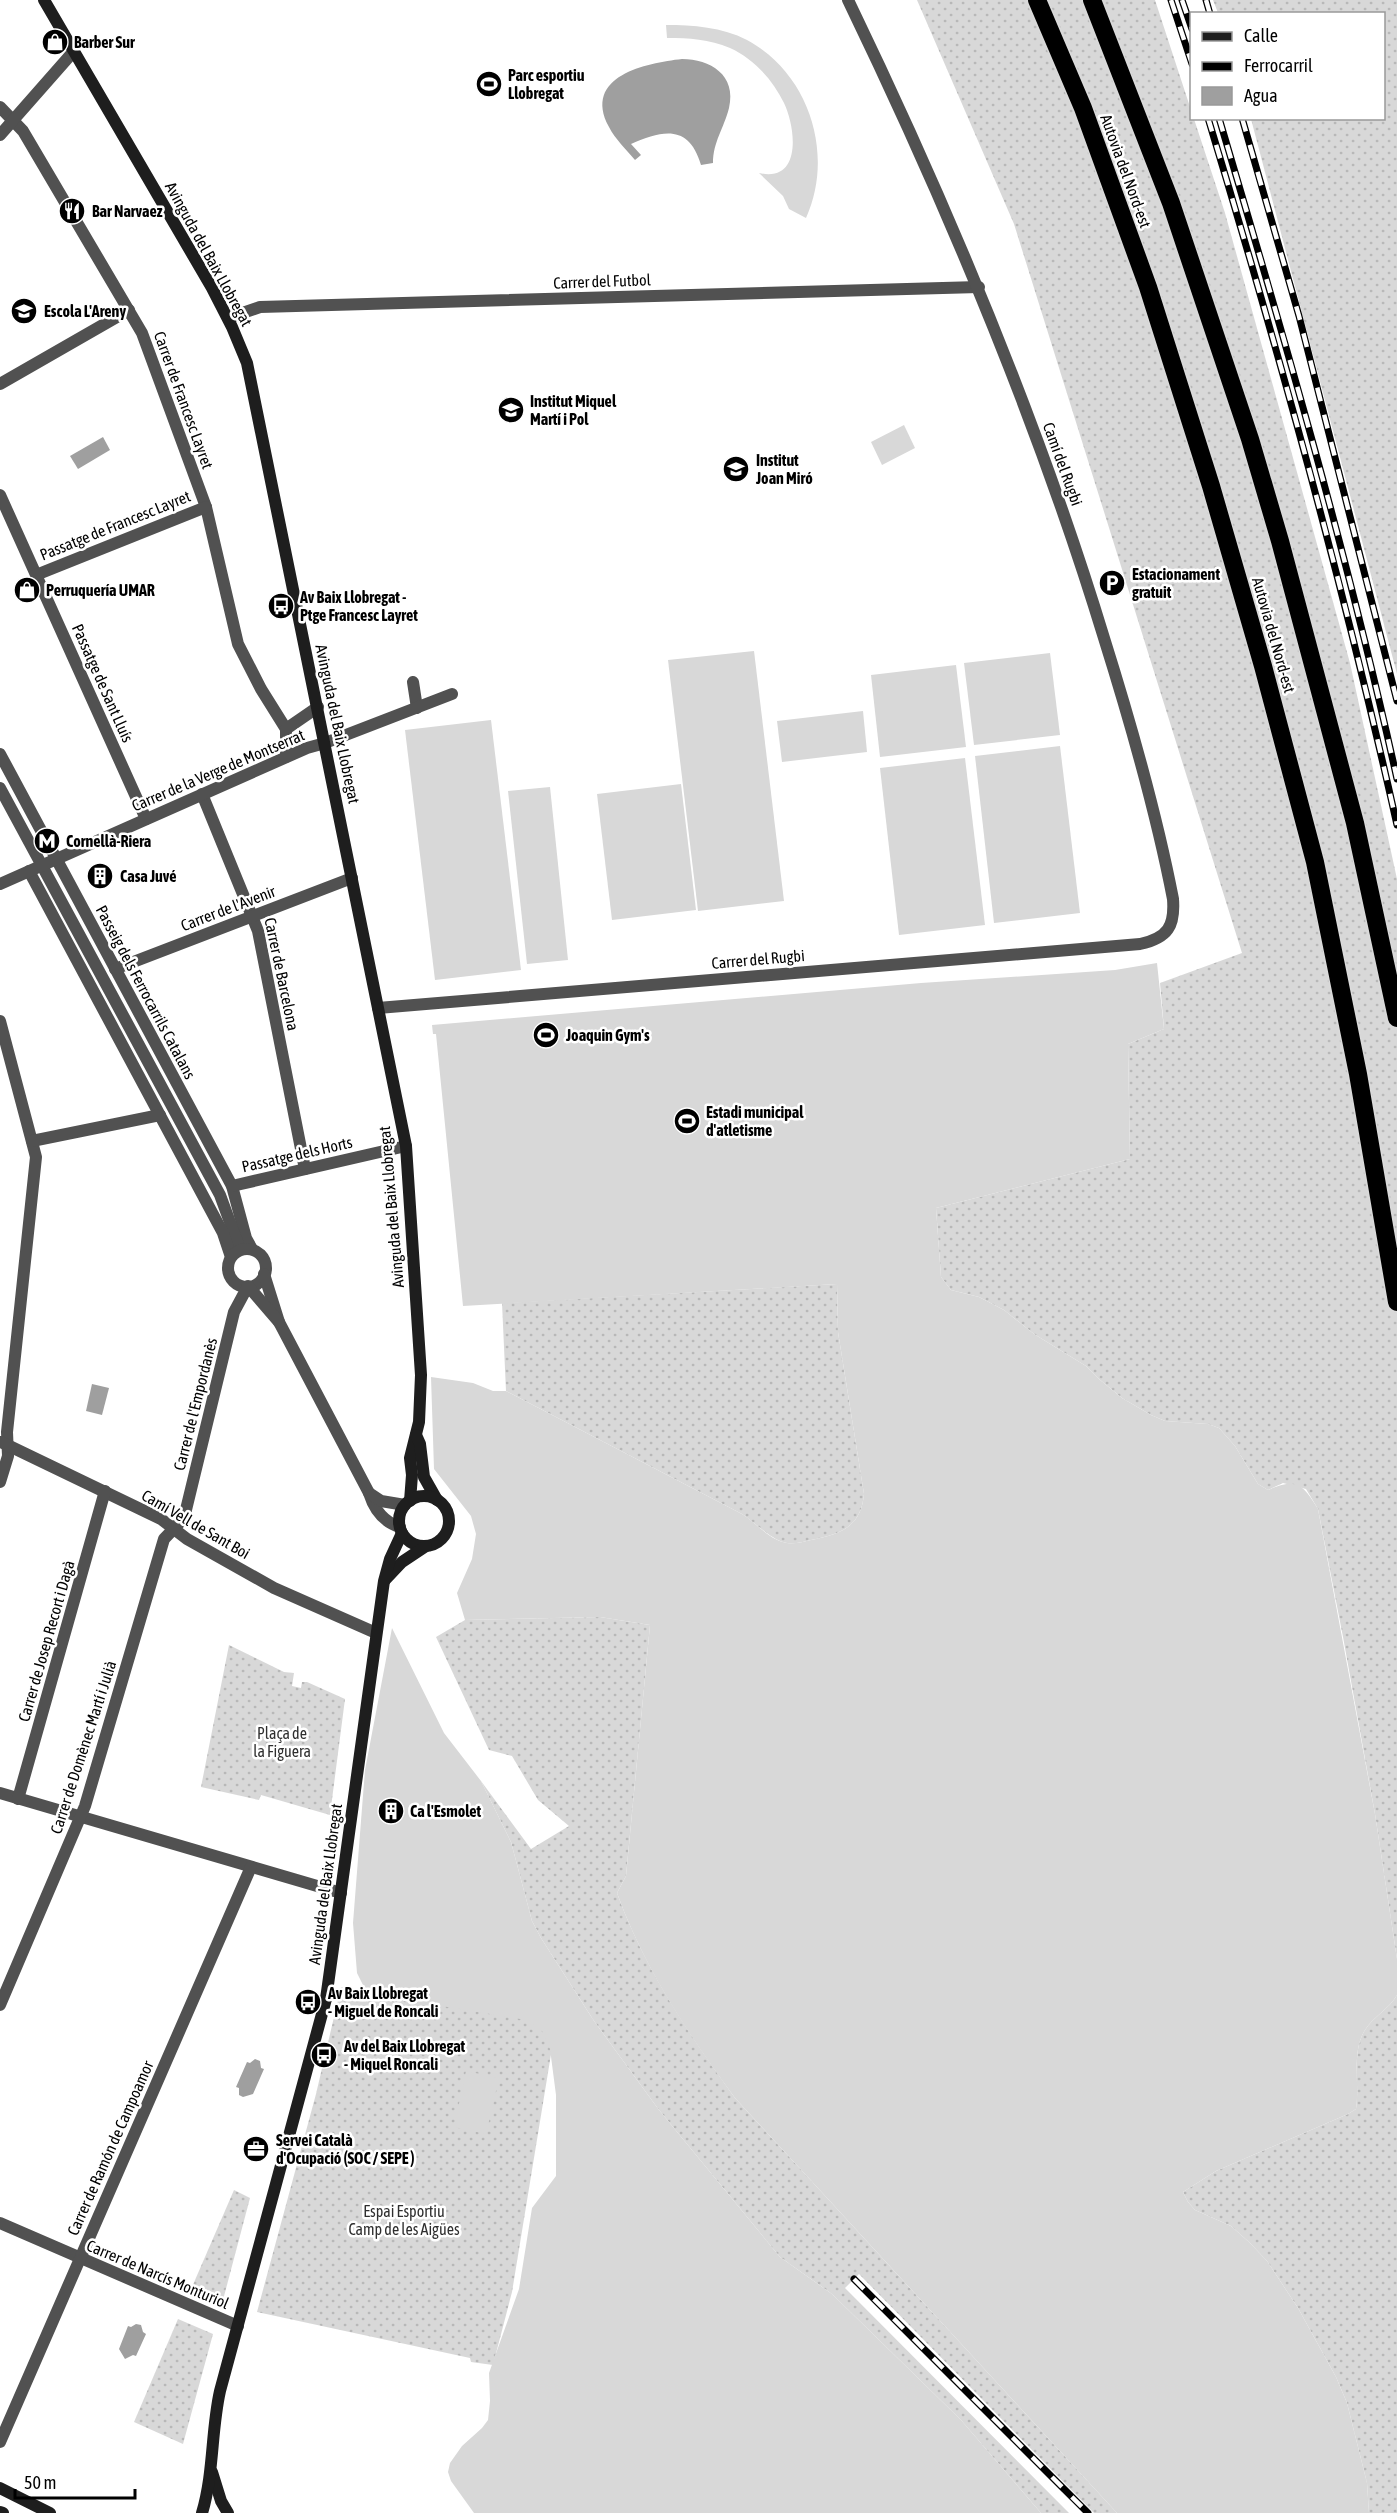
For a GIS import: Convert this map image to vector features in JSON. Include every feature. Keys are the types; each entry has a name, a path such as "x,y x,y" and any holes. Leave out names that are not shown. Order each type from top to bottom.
{"highway":[{"name":"Autovia del Nord-est","path":"1037,0 1083,108 1148,287 1211,486 1263,666 1315,862 1362,1097 1397,1302"},
{"name":"Autovia del Nord-est","path":"1092,0 1171,203 1250,439 1281,541 1354,824 1397,1018"}],"main road":[{"name":"Avinguda del Baix Llobregat","path":"44,0 228,318 247,363 406,1146 421,1375 421,1404 410,1458 412,1475 407,1503"},
{"name":"Avinguda del Baix Llobregat","path":"416,1435 420,1444 424,1477 437,1500"},
{"path":"384,1581 402,1562 426,1546 437,1542 447,1531 448,1516 437,1500 422,1496 407,1503 400,1516 401,1530 412,1543 426,1546"},
{"name":"Avinguda del Baix Llobregat","path":"202,2513 211,2466 217,2407 326,1999 384,1581 401,1530"},
{"name":"Avinguda del Baix Llobregat","path":"211,2466 221,2501 228,2513"},
{"path":"0,2488 50,2513"}],"street":[{"name":"Camí del Rugbi","path":"848,0 903,114 979,287 1003,347 1088,585 1149,795 1174,914 1171,926 1164,934 1150,942 1140,944"},
{"path":"0,135 74,51"},
{"name":"Carrer de Francesc Layret","path":"0,107 23,131 142,333 206,507 238,644 261,689 286,729"},
{"name":"Carrer del Futbol","path":"228,318 260,308 979,287"},
{"path":"0,384 129,310"},
{"name":"Passatge de Sant Lluís","path":"0,495 146,819"},
{"name":"Passatge de Francesc Layret","path":"36,575 206,507"},
{"path":"413,682 417,708"},
{"name":"Carrer de la Verge de Montserrat","path":"2,879 43,865 307,748 452,694"},
{"path":"286,757 286,729 318,707"},
{"name":"Passeig dels Ferrocarrils Catalans","path":"0,754 232,1186 246,1238 252,1249"},
{"name":"Passeig dels Ferrocarrils Catalans","path":"0,788 220,1195 238,1244"},
{"name":"Carrer de Barcelona","path":"202,794 258,931 304,1169"},
{"path":"29,871 223,1233 231,1257 228,1269 230,1275 238,1284 248,1286 256,1284 264,1274"},
{"name":"Carrer de l'Avenir","path":"115,969 352,878"},
{"name":"Carrer del Rugbi","path":"378,1008 1140,944"},
{"path":"0,1021 36,1157 4,1444 8,1456 0,1482"},
{"path":"32,1141 160,1115"},
{"name":"Passatge dels Horts","path":"232,1186 406,1146"},
{"path":"231,1257 240,1250 252,1249 264,1260 264,1274 279,1322 369,1493 373,1506 379,1514 401,1530"},
{"path":"248,1286 279,1322"},
{"name":"Carrer de l'Empordanès","path":"174,1529 184,1518 234,1312 248,1286"},
{"name":"Camí Vell de Sant Boi","path":"4,1444 161,1519 187,1539 274,1588 376,1633"},
{"name":"Carrer de Josep Recort i Dagà","path":"18,1799 105,1491"},
{"path":"369,1493 381,1501 407,1503"},
{"name":"Carrer de Domènec Martí i Julià","path":"0,2005 80,1817 164,1539 174,1529"},
{"path":"0,1793 340,1893"},
{"name":"Carrer de Ramón de Campoamor","path":"0,2442 251,1867"},
{"name":"Carrer de Narcís Monturiol","path":"0,2223 238,2326"}],"green space":[{"path":"917,0 1155,0 1190,107 1190,120 1194,120 1225,213 1350,663 1397,879 1397,1959 1375,1814 1343,1637 1318,1509 1306,1489 1283,1483 1268,1490 1258,1484 1235,1446 1219,1428 1208,1424 1165,1421 1151,1415 1122,1398 1086,1366 1034,1334 1004,1310 979,1297 951,1290 941,1277 936,1208 1130,1159 1128,1044 1164,1029 1160,983 1242,953 1014,224"},
{"path":"1213,0 1397,0 1397,674 1251,120 1385,120 1385,12 1218,12"},
{"path":"666,25 728,32 747,40 769,54 786,73 801,94 811,117 816,142 818,168 814,193 806,218 789,209 783,196 759,173 773,174 783,170 789,162 792,151 793,139 788,114 774,86 755,64 739,53 707,41 667,38"},
{"path":"904,425 915,448 882,465 871,442"},
{"path":"754,651 784,901 698,911 668,660"},
{"path":"1050,653 1060,735 974,745 964,663"},
{"path":"956,665 966,747 880,757 871,675"},
{"path":"863,711 867,752 782,762 777,721"},
{"path":"491,720 521,970 435,980 405,730"},
{"path":"1060,746 1080,913 994,923 975,756"},
{"path":"965,758 985,925 899,935 880,768"},
{"path":"681,784 696,910 612,920 597,794"},
{"path":"550,787 568,960 527,964 508,791"},
{"path":"1157,963 1164,1029 1128,1044 1130,1159 936,1208 941,1277 951,1290 979,1297 1004,1310 1034,1334 1086,1366 1122,1398 1151,1415 1165,1421 1208,1424 1219,1428 1235,1446 1258,1484 1268,1490 1286,1484 1298,1485 1308,1493 1318,1509 1375,1814 1397,1959 1397,1995 1369,2025 1361,2039 1357,2058 1356,2109 1216,2171 1183,2192 1195,2210 1231,2226 1250,2243 1267,2261 1298,2308 1336,2377 1347,2403 1367,2483 1369,2513 1117,2513 735,2098 668,2000 640,1948 617,1893 626,1876 650,1625 600,1617 465,1620 457,1593 472,1559 476,1534 471,1516 434,1469 431,1377 473,1383 493,1391 506,1391 742,1514 772,1537 786,1543 822,1538 848,1527 859,1514 864,1494 838,1332 837,1284 463,1306 436,1034 433,1034 432,1025 921,983 1115,970"},
{"path":"837,1284 838,1332 864,1494 859,1514 854,1521 848,1527 832,1535 797,1543 778,1540 742,1514 506,1391 502,1303"},
{"path":"600,1617 650,1625 626,1876 617,1893 640,1948 669,2000 735,2098 1117,2513 1094,2513 859,2274 845,2288 1069,2513 1041,2513 961,2420 832,2294 780,2257 659,2110 594,2021 541,1938 532,1921 511,1842 481,1781 531,1849 569,1826 538,1800 512,1756 489,1750 436,1637 465,1620"},
{"path":"392,1628 444,1733 481,1781 511,1842 532,1921 541,1938 594,2021 659,2110 780,2257 832,2294 961,2420 1041,2513 474,2513 451,2481 448,2472 450,2463 462,2446 488,2420 489,2373 519,2289 532,2208 556,2176 556,2095 550,2049 542,2031 526,2020 374,1995 366,1991 357,1973 353,1923 365,1770"},
{"name":"Plaça de la Figuera","path":"229,1645 284,1672 294,1673 292,1686 301,1688 302,1682 307,1682 345,1699 330,1815 261,1795 259,1800 201,1787"},
{"name":"Espai Esportiu Camp de les Aigües","path":"341,1987 510,2012 555,2030 512,2292 493,2365 471,2362 470,2358 257,2312 316,2094"},
{"path":"1397,1995 1397,2513 1369,2513 1367,2483 1347,2403 1336,2377 1298,2308 1267,2261 1250,2243 1231,2226 1195,2210 1183,2192 1216,2171 1356,2109 1357,2058 1361,2039 1369,2025"},
{"path":"466,2071 499,2078 486,2134 454,2127"},
{"path":"234,2190 250,2198 223,2300 192,2287"},
{"path":"178,2319 213,2334 183,2444 134,2422"}],"water":[{"path":"682,59 711,66 719,71 729,86 729,108 713,155 713,163 701,165 690,142 673,134 654,136 631,144 641,155 635,160 609,127 603,110 604,95 611,84 622,75 652,64"},
{"path":"103,437 110,450 78,469 70,456"},
{"path":"92,1384 109,1388 102,1415 86,1411"},
{"path":"255,2059 260,2061 261,2068 264,2069 253,2094 243,2097 239,2095 239,2088 236,2087 247,2062 250,2063"},
{"path":"141,2325 146,2334 136,2356 125,2359 119,2349 128,2326"}],"railway":[{"path":"1171,0 1190,58"},
{"path":"1182,0 1190,23"},
{"path":"1206,0 1209,12"},
{"path":"1209,120 1260,294 1333,558 1397,825"},
{"path":"1220,120 1336,530 1358,612 1397,779"},
{"path":"1243,120 1299,316 1397,701"},
{"path":"854,2279 1088,2513"}],"place":[{"name":"Barber Sur","path":"55,42"},
{"name":"Parc esportiu Llobregat","path":"489,84"},
{"name":"Bar Narvaez","path":"72,211"},
{"name":"Escola L'Areny","path":"24,311"},
{"name":"Institut Miquel Martí i Pol","path":"511,410"},
{"name":"Institut Joan Miró","path":"736,469"},
{"name":"Estacionament gratuit","path":"1112,583"},
{"name":"Perruquería UMAR","path":"27,590"},
{"name":"Av Baix Llobregat - Ptge Francesc Layret","path":"281,606"},
{"name":"Cornellà-Riera","path":"47,841"},
{"name":"Casa Juvé","path":"100,876"},
{"name":"Joaquin Gym's","path":"546,1035"},
{"name":"Estadi municipal d'atletisme","path":"687,1121"},
{"name":"Ca l'Esmolet","path":"391,1811"},
{"name":"Av Baix Llobregat - Miguel de Roncali","path":"308,2002"},
{"name":"Av del Baix Llobregat - Miquel Roncali","path":"324,2055"},
{"name":"Servei Català d'Ocupació (SOC / SEPE )","path":"256,2149"}]}
